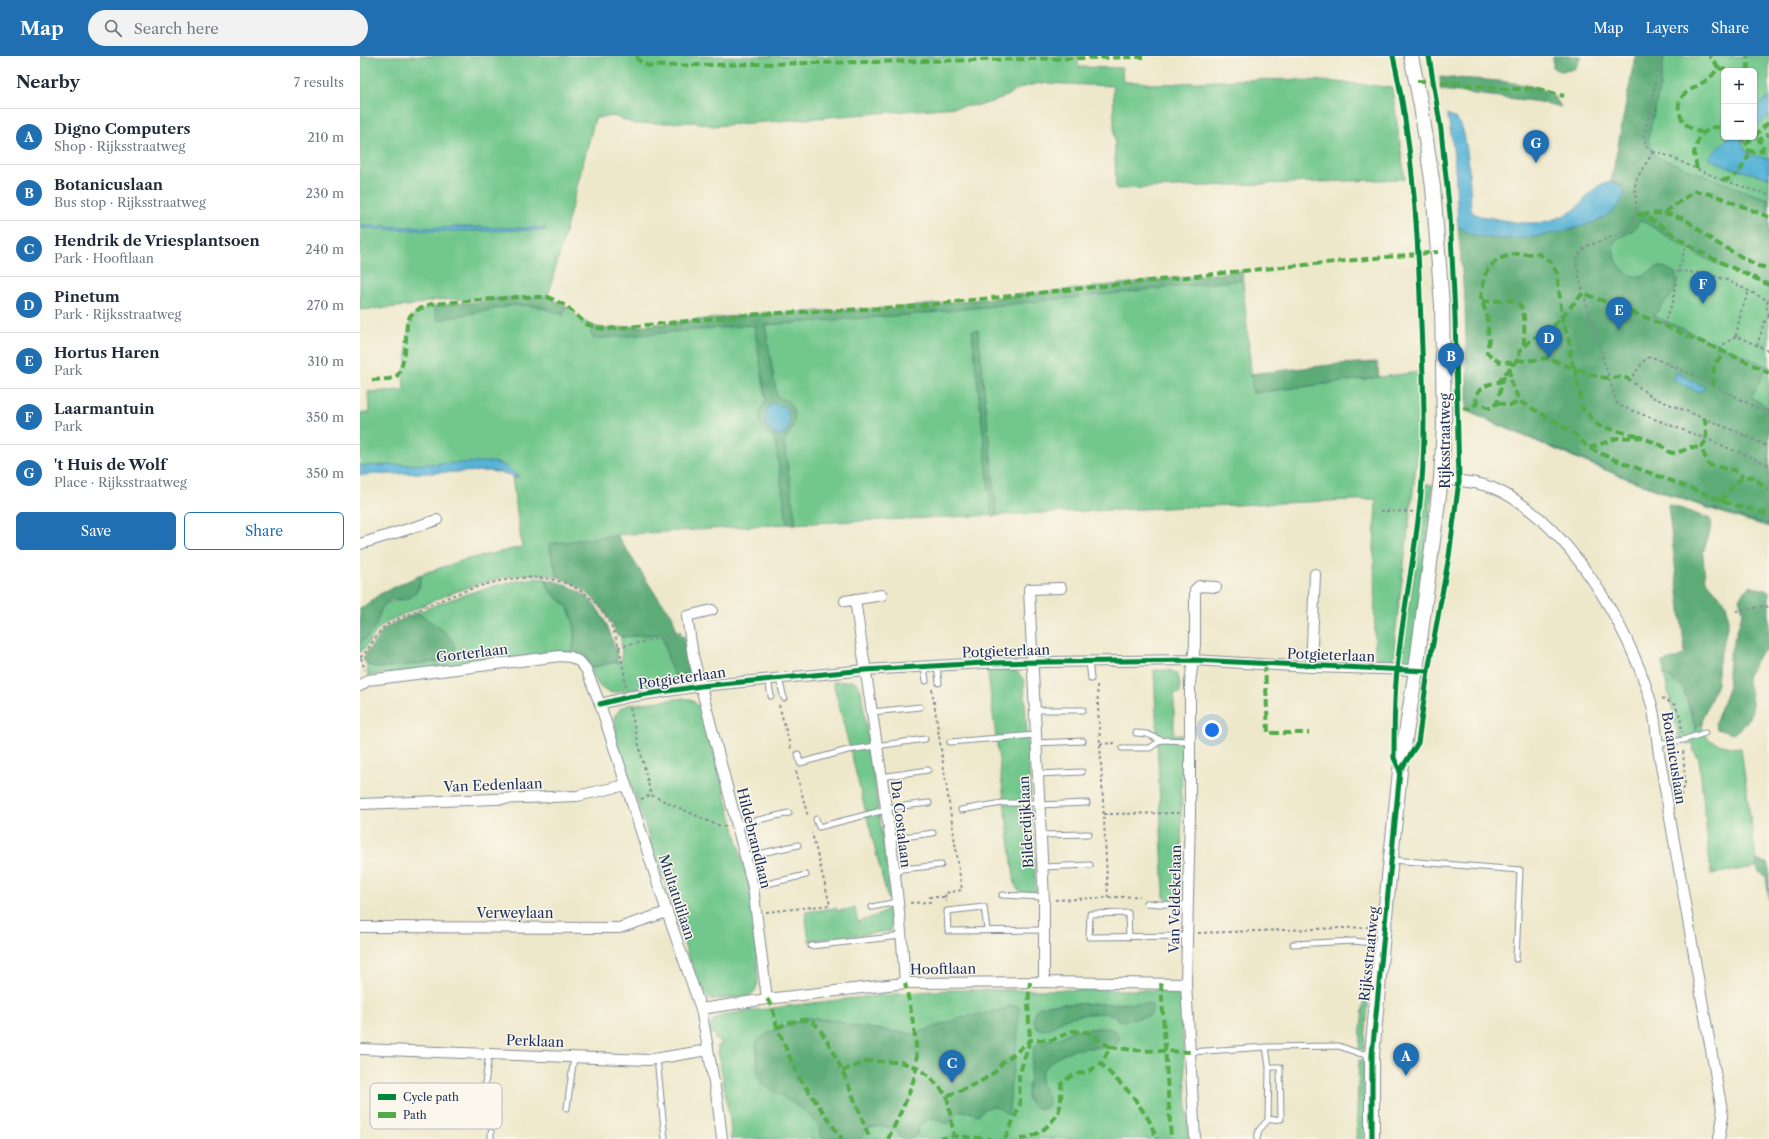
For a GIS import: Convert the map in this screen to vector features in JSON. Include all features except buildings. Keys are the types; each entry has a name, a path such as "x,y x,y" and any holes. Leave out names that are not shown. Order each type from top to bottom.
{"main road":[{"name":"Rijksstraatweg","path":"1372,1139 1372,1055 1400,771 1416,670 1441,480 1444,395 1442,306 1433,187 1421,106 1411,56"}],"street":[{"name":"Botanicuslaan","path":"1441,480 1476,483 1503,493 1538,518 1564,545 1593,580 1626,637 1651,700 1723,1116 1719,1139"},
{"path":"360,544 437,520"},
{"name":"Potgieterlaan","path":"1311,667 1315,574"},
{"path":"1192,660 1195,645 1195,590 1199,586 1216,587"},
{"name":"Potgieterlaan","path":"1032,661 1029,589 1061,588"},
{"path":"845,601 882,595"},
{"path":"855,599 865,670"},
{"name":"Potgieterlaan","path":"701,686 693,656 687,616 712,610"},
{"name":"Gorterlaan","path":"360,686 368,680 560,656 571,657 580,662 586,669"},
{"name":"Potgieterlaan","path":"600,704 701,686 865,670 1032,661 1192,660 1311,667 1416,670"},
{"name":"Van Veldekelaan","path":"1192,660 1190,683 1189,906 1186,984 1195,1139"},
{"name":"Bilderdijklaan","path":"1032,661 1042,867 1044,982"},
{"name":"Multatulilaan","path":"586,669 600,704 667,912 701,1009 718,1105 722,1139"},
{"name":"Da Costalaan","path":"865,670 877,745 902,936 905,983"},
{"name":"Hildebrandlaan","path":"701,686 752,887 757,913 767,999"},
{"name":"Van Eedenlaan","path":"360,804 577,796 626,785"},
{"name":"Verweylaan","path":"360,927 619,928 667,912"},
{"name":"Hooftlaan","path":"701,1009 767,999 905,983 1044,982 1186,984"},
{"name":"Perklaan","path":"360,1048 648,1060 657,1057 683,1055 708,1050"}],"lane":[{"path":"1089,661 1091,679"},
{"path":"926,681 930,667"},
{"path":"930,667 939,683"},
{"path":"779,679 784,698"},
{"path":"768,680 771,696"},
{"path":"872,712 920,707"},
{"path":"1034,710 1084,710"},
{"path":"1658,744 1683,740 1705,732"},
{"path":"1136,733 1147,734 1162,740 1189,741"},
{"path":"798,754 800,763 848,750 925,739"},
{"path":"950,742 1036,739 1083,741"},
{"path":"1122,748 1150,748 1162,740"},
{"path":"881,777 928,770"},
{"path":"1037,774 1082,772"},
{"path":"816,819 819,828 885,809 929,803"},
{"path":"961,810 1000,803 1087,803"},
{"path":"737,827 789,813"},
{"path":"889,838 933,833"},
{"path":"1040,835 1089,834"},
{"path":"745,857 798,845"},
{"path":"1391,860 1520,870 1516,959"},
{"path":"893,870 941,865"},
{"path":"1042,867 1090,865"},
{"path":"752,887 806,875"},
{"path":"1002,895 1043,898"},
{"path":"872,907 897,903"},
{"path":"1146,903 1189,906"},
{"path":"987,930 984,907 947,911 948,931 1044,930"},
{"path":"1129,937 1128,913 1090,914 1089,937 1129,937 1188,935"},
{"path":"811,946 902,936"},
{"path":"1293,944 1354,941 1382,944"},
{"path":"1190,1052 1266,1047 1339,1046 1358,1053 1372,1055"},
{"path":"1257,1139 1259,1130 1268,1120 1269,1067 1266,1047"},
{"path":"485,1083 489,1054"},
{"path":"567,1108 574,1057"},
{"path":"657,1057 665,1139"},
{"path":"1268,1120 1281,1119 1280,1067 1269,1067"},
{"path":"491,1132 491,1139"}],"path":[{"path":"1660,56 1644,138 1646,146 1653,152 1661,153 1722,180 1769,195"},
{"path":"1653,152 1637,178 1635,186 1637,214 1632,224 1626,230 1614,236 1586,246 1580,253 1576,262 1583,293 1616,401 1618,405 1769,465"},
{"path":"1737,174 1740,171"},
{"path":"1662,325 1673,302 1678,271 1687,244"},
{"path":"1678,271 1707,274 1727,280 1768,301 1766,305 1769,315 1764,323 1757,346"},
{"path":"1720,350 1723,344 1736,336 1741,312 1749,291"},
{"path":"1736,336 1769,351"},
{"path":"1769,414 1699,378 1652,357 1646,358 1630,380 1652,397 1694,413 1769,447"},
{"path":"1419,518 1420,505"},
{"path":"1380,511 1420,512"},
{"path":"360,657 382,628 406,615 462,592 501,581 531,577 555,579 568,584 591,598 602,610 610,624 618,647 628,698 651,795 717,825 737,827"},
{"path":"1736,611 1766,606 1769,608"},
{"path":"618,647 690,632"},
{"path":"930,667 962,890 945,893 947,911"},
{"path":"1097,684 1108,898"},
{"path":"1651,700 1663,698 1676,705 1680,716 1683,740 1685,785 1678,806"},
{"path":"779,702 792,756"},
{"path":"794,764 808,818"},
{"path":"1104,814 1190,813"},
{"path":"757,913 830,906 812,833"},
{"path":"1043,898 1108,898 1144,896"},
{"path":"897,903 930,902 930,897 946,897"},
{"path":"1188,935 1384,926"}],"green space":[{"path":"360,56 1077,56 1079,67 1122,68 1123,82 1161,84 1277,79 1335,82 1392,88 1405,179 1116,189 1113,86 1040,83 1020,88 1001,99 982,105 713,126 695,122 635,124 613,116 595,118 548,297 436,300 408,306 360,310 360,228 476,231 545,229 456,227 432,228 360,225"},
{"path":"1553,56 1581,56 1576,68 1559,71 1553,68"},
{"path":"1635,56 1664,56 1660,86 1648,139 1655,156 1746,192 1769,199 1769,288 1702,257 1641,220 1633,230 1614,241 1613,247 1619,265 1628,274 1640,276 1660,267 1666,268 1675,273 1676,286 1674,291 1654,316 1769,367 1769,370 1766,369 1751,397 1769,408 1769,525 1692,502 1616,474 1468,410 1465,305 1458,226 1473,235 1485,237 1515,238 1545,235 1576,228 1623,189 1619,184 1611,182"},
{"path":"1643,56 1769,56 1769,527 1692,503 1654,489 1578,459 1466,411 1471,245 1610,211"},
{"path":"1440,77 1527,85 1549,93 1556,99 1561,107 1540,102 1441,90"},
{"path":"1242,271 1253,393 1420,372 1419,442 1395,636 1394,666 1375,662 1374,548 1376,499 787,524 617,535 549,544 558,577 521,575 502,578 463,589 386,623 377,631 360,653 360,643 369,636 384,604 407,599 419,588 422,574 464,560 522,547 512,477 516,479 500,463 360,466 360,413 369,413 368,392 404,390 403,371 406,366 407,339 411,319 421,310 434,306 437,320 515,305 537,306 563,315 566,306 585,322 607,329 759,314 908,307"},
{"path":"1242,271 1243,280 907,315 765,325 777,397 789,403 794,413 794,423 790,433 784,441 796,524 787,524 775,439 769,435 760,421 761,411 766,399 754,325 594,339 590,333 595,327 607,329 759,314 908,307"},
{"path":"519,297 548,297 566,306 563,315 537,306 515,305 437,320 434,306"},
{"path":"978,330 997,516 992,516 972,331"},
{"path":"1377,362 1379,377 1253,393 1251,374 1339,364"},
{"path":"1426,484 1433,485 1412,660 1402,665 1403,637 1416,561"},
{"path":"1668,504 1710,519 1712,525 1703,553 1706,580 1726,604 1728,613 1728,623 1719,661 1717,684 1703,717 1702,725 1698,724 1696,732 1691,710 1683,688 1664,674 1663,662 1679,657 1685,653"},
{"path":"617,535 654,592 672,615 677,632 684,636 691,669 684,675 675,677 669,663 662,634 621,637 616,634 607,615 594,599 577,586 558,577 549,544"},
{"path":"422,574 414,594 409,598 394,599 384,605 374,630 360,643 360,609 380,594"},
{"path":"534,578 546,579 546,582 568,608 575,626 573,652 559,652 368,676 367,665 381,668 450,660 442,638 435,626 430,621 416,613 474,592 503,584"},
{"path":"546,579 576,590 596,607 609,631 618,661 590,668 585,659 573,652 574,624 571,613 565,604 549,590"},
{"path":"1749,586 1769,591 1769,650 1761,652 1747,677 1752,709 1747,721 1733,734 1717,729 1715,724 1729,686 1729,657 1743,611 1739,599"},
{"path":"416,613 433,623 450,638 455,648 450,660 381,668 367,665 363,658 384,629"},
{"path":"663,633 669,663 684,675 691,669 692,674 688,679 613,693 604,690 598,684 590,668 622,661 621,637"},
{"path":"987,667 1008,668 1017,672 1024,681 1036,893 1023,893 1018,890 1015,885"},
{"path":"1154,670 1167,670 1175,672 1178,675 1180,685 1180,693 1174,694 1174,735 1182,735 1181,902 1168,901 1164,897"},
{"path":"1664,674 1683,688 1696,731 1698,723 1702,725 1704,732 1711,741 1722,745 1741,748 1757,867 1711,874 1699,759 1693,750 1694,743 1688,744 1679,738"},
{"path":"833,682 856,682 861,690 891,898 888,900"},
{"path":"684,698 693,701 702,709 750,888 756,928 758,983 755,991 749,996 713,1000 700,992 614,732 616,731 614,717 621,708 628,705"},
{"path":"1756,860 1769,864 1769,900 1766,877 1758,871"},
{"path":"836,908 838,911 855,908 858,922 881,914 887,908 890,908 891,931 809,941 805,912"},
{"path":"1368,962 1372,962 1364,1050 1359,1049"},
{"path":"948,990 1173,990 1179,996 1181,1006 1189,1139 731,1139 730,1120 717,1046 721,1045 719,1039 715,1040 714,1033 710,1034 712,1023 716,1019 726,1014 892,994"},
{"path":"1052,1004 1152,1004 1152,1013 1148,1016 1120,1021 1109,1014 1088,1014 1067,1018 1044,1030 1036,1027 1034,1019 1035,1011 1040,1007"},
{"path":"1009,1006 1018,1006 1020,1008 1008,1115 996,1107 990,1107 978,1115 964,1111 957,1113 949,1124 931,1118 920,1125 917,1134 913,1139 902,1139 891,1128 884,1127 869,1128 860,1139 822,1139 820,1126 804,1110 762,1084 758,1074 756,1044 763,1036 807,1018 838,1021 852,1026 914,1034 961,1018 1004,1009"},
{"path":"1100,1028 1115,1030 1117,1032 1120,1038 1116,1045 1111,1048 1078,1049 1056,1058 1042,1072 1041,1076 1042,1084 1048,1098 1048,1106 1043,1109 1032,1106 1027,1096 1034,1046 1040,1040 1056,1040 1073,1030"},
{"path":"1359,1060 1364,1060 1364,1139 1356,1139"}],"water":[{"path":"1769,96 1769,115 1757,126 1757,108"},
{"path":"1447,114 1458,121 1464,133 1469,166 1471,209 1473,213 1480,216 1516,222 1537,223 1559,218 1571,212 1603,183 1610,182 1617,184 1624,192 1623,197 1611,213 1601,219 1573,229 1521,238 1503,239 1474,235 1458,226 1454,156"},
{"path":"1726,140 1743,140 1741,142 1749,153 1769,159 1769,178 1729,167 1708,158"},
{"path":"360,225 432,228 545,228 545,230 439,231 360,228"},
{"path":"1675,372 1705,387 1701,391 1697,391 1673,380"},
{"path":"772,403 786,407 790,424 787,431 778,436 773,433 767,425 765,417"},
{"path":"493,462 505,466 519,478 490,471 360,475 360,466"}],"marked path":[{"path":"637,56 638,60 649,66 1143,57"},
{"path":"1703,133 1694,130 1685,123 1680,115 1679,105 1682,97 1686,93 1711,77 1718,68 1714,60 1709,56"},
{"path":"1747,56 1748,68"},
{"path":"1417,81 1433,81 1505,89 1538,89 1564,96"},
{"path":"1757,134 1769,122"},
{"path":"1697,169 1694,153 1698,141 1703,133 1714,127 1721,128"},
{"path":"1747,150 1754,152 1762,151 1763,147 1759,140 1769,134"},
{"path":"1745,145 1751,140"},
{"path":"1740,171 1749,155"},
{"path":"1722,180 1730,179 1737,174"},
{"path":"1641,214 1664,213 1695,191 1714,195 1769,217"},
{"path":"1664,213 1685,219 1713,241 1758,266 1769,268"},
{"path":"1637,214 1655,222 1704,254 1769,285"},
{"path":"372,380 389,379 397,376 401,369 405,352 407,324 410,316 415,311 431,304 519,297 548,297 566,306 586,324 607,329 759,314 908,307 1242,271 1438,252"},
{"path":"1513,364 1499,362 1487,353 1489,339 1487,316 1481,298 1484,278 1488,269 1498,259 1514,254 1539,254 1550,261 1557,273 1562,317 1571,348 1570,358 1575,369 1600,377 1622,377 1630,380"},
{"path":"1504,376 1497,403 1490,408 1477,403 1475,397 1480,390 1488,385 1499,382 1505,374 1520,357 1519,352 1532,339 1551,329 1583,293 1652,320 1769,373"},
{"path":"1482,301 1510,300 1519,304 1522,308 1524,320 1524,347"},
{"path":"1713,386 1714,364 1721,357 1720,350"},
{"path":"1517,360 1526,361 1548,358 1575,369 1582,408 1599,426 1641,437"},
{"path":"1510,368 1510,378 1514,390 1521,402 1571,431 1589,448 1613,459 1737,506 1769,514"},
{"path":"1497,403 1511,405 1521,402"},
{"path":"1463,408 1471,409 1477,403"},
{"path":"1704,418 1707,439 1701,448 1709,465 1734,470 1743,477"},
{"path":"1589,448 1617,438 1641,437 1661,445 1669,452 1673,453 1691,447 1701,448"},
{"path":"1721,501 1734,485 1743,477 1753,477 1769,490"},
{"path":"1265,664 1268,733 1309,733"},
{"path":"1005,1139 1020,1105 1019,1076 1030,1040 1028,1004 1030,982"},
{"path":"888,1139 909,1094 915,1076 917,1059 915,1037 905,983"},
{"path":"1161,983 1171,1139"},
{"path":"767,999 772,1006 777,1027 798,1076 842,1139"},
{"path":"777,1027 799,1020 808,1020 819,1029 836,1058 870,1139"},
{"path":"842,1071 867,1061 900,1062 916,1067 929,1076 947,1096 980,1082 995,1072 1002,1063 1030,1040 1053,1040 1072,1031 1087,1032 1110,1047 1101,1064 1132,1095 1149,1120 1157,1139"},
{"path":"1110,1047 1133,1050 1190,1052"},
{"path":"1020,1139 1032,1136 1043,1130 1056,1116 1060,1107 1061,1084 1071,1076 1089,1071 1101,1064"},
{"path":"947,1096 954,1136"},
{"path":"939,1139 954,1136 990,1139"}],"cycle path":[{"path":"1393,56 1400,89 1410,155 1416,223 1420,290 1424,422 1420,504 1396,681 1394,758 1400,771"},
{"path":"1372,1139 1372,1055 1400,771 1418,743 1428,671 1449,556 1459,481 1455,315 1450,215 1441,130 1429,56"},
{"path":"600,704 628,697 701,686 865,670 984,663 1193,660 1428,671"}],"place":[{"name":"'t Huis de Wolf","path":"1536,163"},
{"name":"Laarmantuin","path":"1703,304"},
{"name":"Hortus Haren","path":"1619,330"},
{"name":"Pinetum","path":"1549,358"},
{"name":"Botanicuslaan","path":"1451,376"},
{"name":"Digno Computers","path":"1406,1076"},
{"name":"Hendrik de Vriesplantsoen","path":"952,1083"}]}
